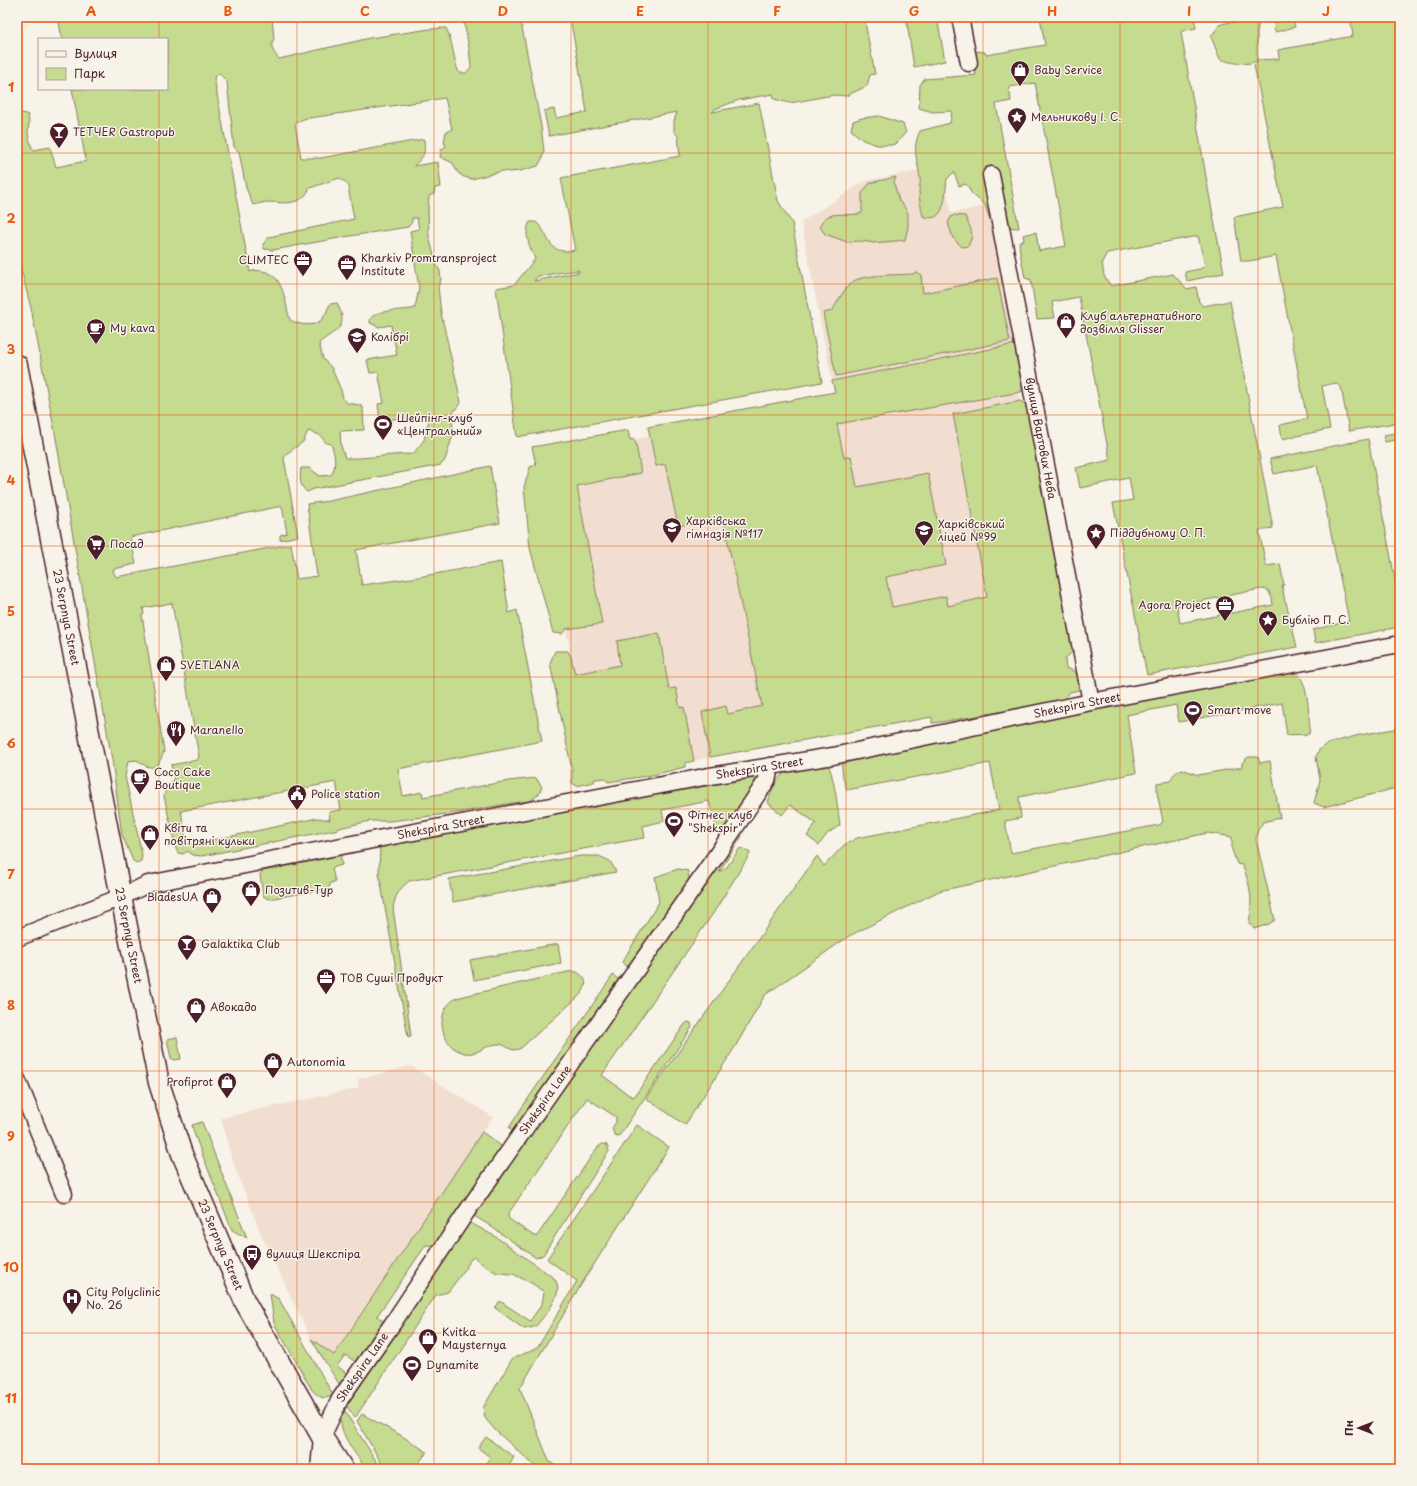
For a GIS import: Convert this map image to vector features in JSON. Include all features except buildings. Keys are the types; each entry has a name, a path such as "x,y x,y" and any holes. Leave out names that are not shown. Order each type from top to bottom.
{"street":[{"path":"960,17 969,63"},
{"name":"вулиця Вартових Неба","path":"991,175 1091,702"},
{"name":"23 Serpnya Street","path":"17,365 159,1083 182,1154 246,1302 322,1436 343,1469"},
{"name":"Shekspira Street","path":"17,938 121,897 148,884 552,806 833,756 1091,702 1400,644"},
{"name":"Shekspira Lane","path":"322,1436 340,1399 393,1323 465,1214 716,856 767,780 771,766"},
{"path":"17,1079 64,1194"},
{"path":"319,1469 322,1436"}],"shaded area":[{"path":"942,166 951,213 987,206 1015,344 832,381 801,222 865,181"},
{"path":"1023,388 1019,394 1020,401 1026,404 1073,644 1073,651 1065,659 1066,668 1077,673 896,721 594,780 535,459 769,413"},
{"path":"411,1066 493,1117 333,1355 311,1339 261,1234 231,1157 221,1118 358,1088 358,1079"}],"green space":[{"path":"58,17 272,17 274,39 272,47 279,59 370,38 446,28 459,73 466,73 471,67 463,17 520,17 541,126 544,152 538,166 520,171 502,171 472,179 464,177 458,173 453,163 440,157 441,150 446,146 444,142 446,132 452,129 445,98 303,119 295,124 301,158 321,158 424,139 424,154 414,166 438,162 441,187 435,188 434,194 429,196 429,236 436,264 440,271 441,280 438,287 441,313 461,402 452,414 453,435 445,460 441,465 314,489 307,492 301,484 301,468 309,468 320,476 331,475 335,464 334,452 331,444 326,443 320,435 308,431 303,442 286,454 284,458 298,536 280,540 280,535 287,533 282,506 130,537 136,564 114,569 113,571 116,577 291,544 297,579 317,576 307,504 329,501 490,466 500,523 356,550 362,585 412,578 501,562 509,613 517,610 542,741 398,769 403,796 422,792 423,797 508,781 536,778 542,787 538,795 530,801 463,812 390,821 370,821 339,829 202,856 192,855 188,851 183,854 178,853 164,796 166,789 174,780 171,765 197,760 199,757 172,603 143,608 144,614 142,615 164,751 159,762 154,767 142,764 137,760 128,761 125,776 142,855 141,861 137,863 133,861 122,835 112,760 55,433 31,308 21,269 17,224 17,115 23,113 28,115 28,134 32,148 34,150 50,147 56,167 86,161 72,90 168,90 168,38 62,38","holes":["219,73 227,82 234,147 239,152 246,188 253,205 267,202 288,203 298,201 310,188 339,178 349,187 354,219 269,237 263,244 264,249 273,250 408,227 412,222 412,218 417,218 419,229 410,231 419,288 415,308 381,312 375,314 371,318 370,323 379,327 391,325 397,355 367,360 370,373 378,372 384,403 378,404 380,421 408,417 431,417 427,426 424,440 413,454 345,458 341,446 340,431 364,430 363,407 347,403 343,398 331,367 323,359 319,343 340,327 342,323 342,318 337,303 330,304 323,318 317,323 310,325 297,323 290,320 285,298 275,277 262,271 256,270 250,272 214,78","336,782 341,810 329,812 330,820 317,818 187,844 181,811"]},
{"path":"570,17 864,17 875,74 870,75 867,86 846,96 833,95 790,103 774,99 773,94 739,100 715,109 712,112 759,103 778,201 792,223 822,382 517,437 496,288 514,285 535,259 527,236 530,222 536,222 541,227 554,247 559,250 566,251 575,250 561,178 680,156 678,136 674,132 674,121 677,112 549,136 544,111 554,109 556,118 587,112","holes":["579,270 579,272 534,281 538,276"]},
{"path":"906,17 937,17 945,61 914,67"},
{"path":"1040,17 1194,17 1196,28 1181,32 1224,273 1187,281 1185,272 1200,269 1205,266 1198,236 1107,253 1102,262 1104,276 1111,286 1173,274 1187,289 1196,287 1199,302 1203,306 1230,301 1273,528 1259,530 1266,566 1280,564 1284,585 1282,585 1285,602 1297,647 1147,675 1113,503 1133,500 1129,478 1080,488 1076,468 1110,460 1079,297 1052,302 1055,318 1037,319 1031,280 1025,278 1020,253 1019,243 1024,240 1023,235 1036,232 1039,251 1066,246 1035,83 1009,87 1011,101 996,104 1019,228 996,227 989,217 985,205 972,194 966,184 959,186 954,172 947,179 945,199 940,212 931,218 923,216 919,197 920,180 916,155 917,138 920,131 950,123 952,111 933,112 919,108 920,85 924,79 976,75 973,58 975,51 985,52 986,55 1045,45","holes":["1261,589 1268,590 1272,598 1273,605 1180,623 1177,606"]},
{"path":"1245,17 1273,17 1259,21 1257,33 1257,60 1279,59 1278,50 1353,36 1350,17 1400,17 1400,422 1349,431 1341,387 1335,383 1322,386 1330,429 1282,439 1280,425 1307,419 1276,256 1241,261 1234,217 1283,207 1254,65 1257,61 1253,63 1238,63 1220,59 1211,37 1219,25 1243,21"},
{"path":"1273,17 1307,17 1293,19 1295,27 1275,32"},
{"path":"879,116 903,124 906,132 897,143 892,145 877,145 863,140 851,130 853,121 862,118"},
{"path":"896,177 894,183 899,201 908,213 908,227 905,240 874,243 862,241 847,242 825,234 820,227 827,217 838,214 862,213 862,193 870,183"},
{"path":"955,215 965,216 972,234 968,246 962,247 953,238 948,223 951,217"},
{"path":"916,272 921,275 923,293 997,278 1010,341 836,376 823,313 832,311 847,287 854,281 866,277 913,274"},
{"name":"Харківський ліцей №99","path":"1015,344 1023,388 1021,392 837,424 844,458 851,456 857,487 928,473 946,565 886,577 892,607 946,596 948,606 987,597 953,414 1020,401 1026,404 1073,644 1073,651 1065,659 1066,668 1074,671 1076,674 1079,690 1070,692 1065,698 1042,705 932,723 932,717 710,757 702,712 726,706 728,714 762,706 723,518 678,526 665,464 656,466 648,427 835,392 832,381"},
{"path":"628,430 630,440 634,439 636,444 641,473 577,486 602,624 566,629 562,634 553,633 530,548 524,487 530,467 536,465 532,447"},
{"path":"1400,432 1400,439 1385,442 1384,435"},
{"path":"1368,439 1400,605 1400,627 1315,643 1313,630 1349,621 1317,465 1274,474 1270,459"},
{"path":"659,633 669,689 676,688 680,708 684,707 694,761 685,763 685,767 653,775 608,782 605,778 595,779 594,782 577,786 572,783 572,770 550,663 555,651 568,651 575,674 620,665 617,641"},
{"path":"1294,670 1303,681 1307,696 1310,728 1309,734 1287,735 1282,703 1179,722 1176,705 1127,715 1136,773 1019,797 1021,818 1005,821 1011,853 1159,825 1163,822 1157,792 1157,783 1170,781 1178,771 1182,769 1198,775 1242,767 1242,763 1248,757 1258,757 1260,763 1270,761 1280,818 1263,822 1257,832 1256,840 1275,920 1269,924 1254,929 1249,923 1251,901 1249,886 1242,865 1237,864 1232,850 1232,837 1208,833 939,891 849,936 765,995 735,1047 685,1125 646,1098 817,856 824,866 844,845 857,838 999,810 990,763 847,790 843,778 841,757"},
{"path":"1400,728 1400,787 1324,807 1314,803 1320,780 1316,757 1319,750 1325,745 1359,735"},
{"path":"826,761 829,766 833,782 840,825 827,834 819,845 807,836 816,823 790,805 782,815 768,803 771,791 781,776 788,771 805,765"},
{"path":"754,778 756,787 720,841 709,801 662,810 664,821 643,826 645,838 409,881 398,893 393,908 411,1036 408,1037 379,873 380,844 517,818"},
{"path":"738,833 742,836 719,872 727,867 740,848 749,851 750,854 714,912 602,1075 634,1097 685,1024 688,1022 691,1023 692,1027 619,1136 614,1135 612,1128 616,1122 616,1117 587,1098 508,1214 509,1219 534,1236 537,1236 597,1148 602,1144 607,1145 609,1151 543,1255 536,1258 472,1215"},
{"path":"340,851 342,865 332,868 335,882 330,883 330,886 327,889 268,899 263,896 260,874 267,866"},
{"path":"580,856 599,856 610,861 616,872 453,902 449,879"},
{"path":"678,869 688,871 688,887 631,966 628,967 622,962 659,902 655,877"},
{"path":"558,944 561,963 474,980 470,960"},
{"path":"572,971 581,975 585,980 586,983 583,991 521,1048 514,1050 498,1044 489,1046 474,1053 465,1053 456,1050 445,1037 442,1029 444,1012 449,1004 456,998"},
{"path":"613,975 618,979 619,984 514,1132 509,1128"},
{"path":"177,1037 181,1059 174,1060 171,1058 167,1039"},
{"path":"202,1122 247,1238 232,1230 195,1136 192,1125"},
{"path":"637,1125 669,1147 584,1280 520,1388 549,1461 559,1469 538,1469 495,1430 485,1418 483,1408 512,1359 538,1347 577,1281 547,1259"},
{"path":"482,1132 504,1148 441,1246 426,1245 377,1316 386,1323 359,1364 345,1355 337,1366 349,1375 341,1387 311,1339 334,1355"},
{"path":"467,1221 496,1237 554,1278 558,1290 553,1303 537,1325 524,1329 495,1308 500,1301 530,1321 542,1304 544,1292 533,1284 513,1274 497,1273 474,1257 470,1260 466,1268 448,1292 436,1295 355,1418 346,1405"},
{"path":"270,1294 279,1299 333,1395 330,1397 324,1398 317,1395 312,1390 274,1323"},
{"path":"344,1410 381,1469 366,1469 350,1446 342,1428 341,1419"},
{"path":"362,1414 427,1452 414,1469 385,1469 357,1421"},
{"path":"486,1437 514,1457 507,1469 482,1469 490,1457 478,1448"}],"place":[{"name":"Baby Service","path":"1020,87"},
{"name":"Мельникову І. С.","path":"1017,134"},
{"name":"ТЕТЧЕR Gastropub","path":"59,149"},
{"name":"CLIMTEC","path":"303,277"},
{"name":"Kharkiv Promtransproject Institute","path":"347,281"},
{"name":"Клуб альтернативного дозвілля Glisser","path":"1066,339"},
{"name":"My kava","path":"96,345"},
{"name":"Колібрі","path":"357,354"},
{"name":"Шейпінг-клуб «Центральний»","path":"383,441"},
{"name":"Харківська гімназія №117","path":"672,544"},
{"name":"Харківський ліцей №99","path":"924,547"},
{"name":"Піддубному О. П.","path":"1096,550"},
{"name":"Посад","path":"96,561"},
{"name":"Agora Project","path":"1225,622"},
{"name":"Бублію П. С.","path":"1268,637"},
{"name":"SVETLANA","path":"166,682"},
{"name":"Smart move","path":"1193,727"},
{"name":"Maranello","path":"176,747"},
{"name":"Coco Cake Boutique","path":"140,795"},
{"name":"Police station","path":"297,811"},
{"name":"Фітнес клуб \"Shekspir\"","path":"674,838"},
{"name":"Квіти та повітряні кульки","path":"150,851"},
{"name":"Позитив-Тур","path":"251,907"},
{"name":"BladesUA","path":"212,914"},
{"name":"Galaktika Club","path":"187,961"},
{"name":"ТОВ Суші Продукт","path":"326,995"},
{"name":"Авокадо","path":"196,1024"},
{"name":"Autonomia","path":"273,1079"},
{"name":"Profiprot","path":"227,1099"},
{"name":"вулиця Шекспіра","path":"252,1271"},
{"name":"City Polyclinic No. 26","path":"72,1315"},
{"name":"Kvitka Maysternya","path":"428,1355"},
{"name":"Dynamite","path":"412,1382"}]}
